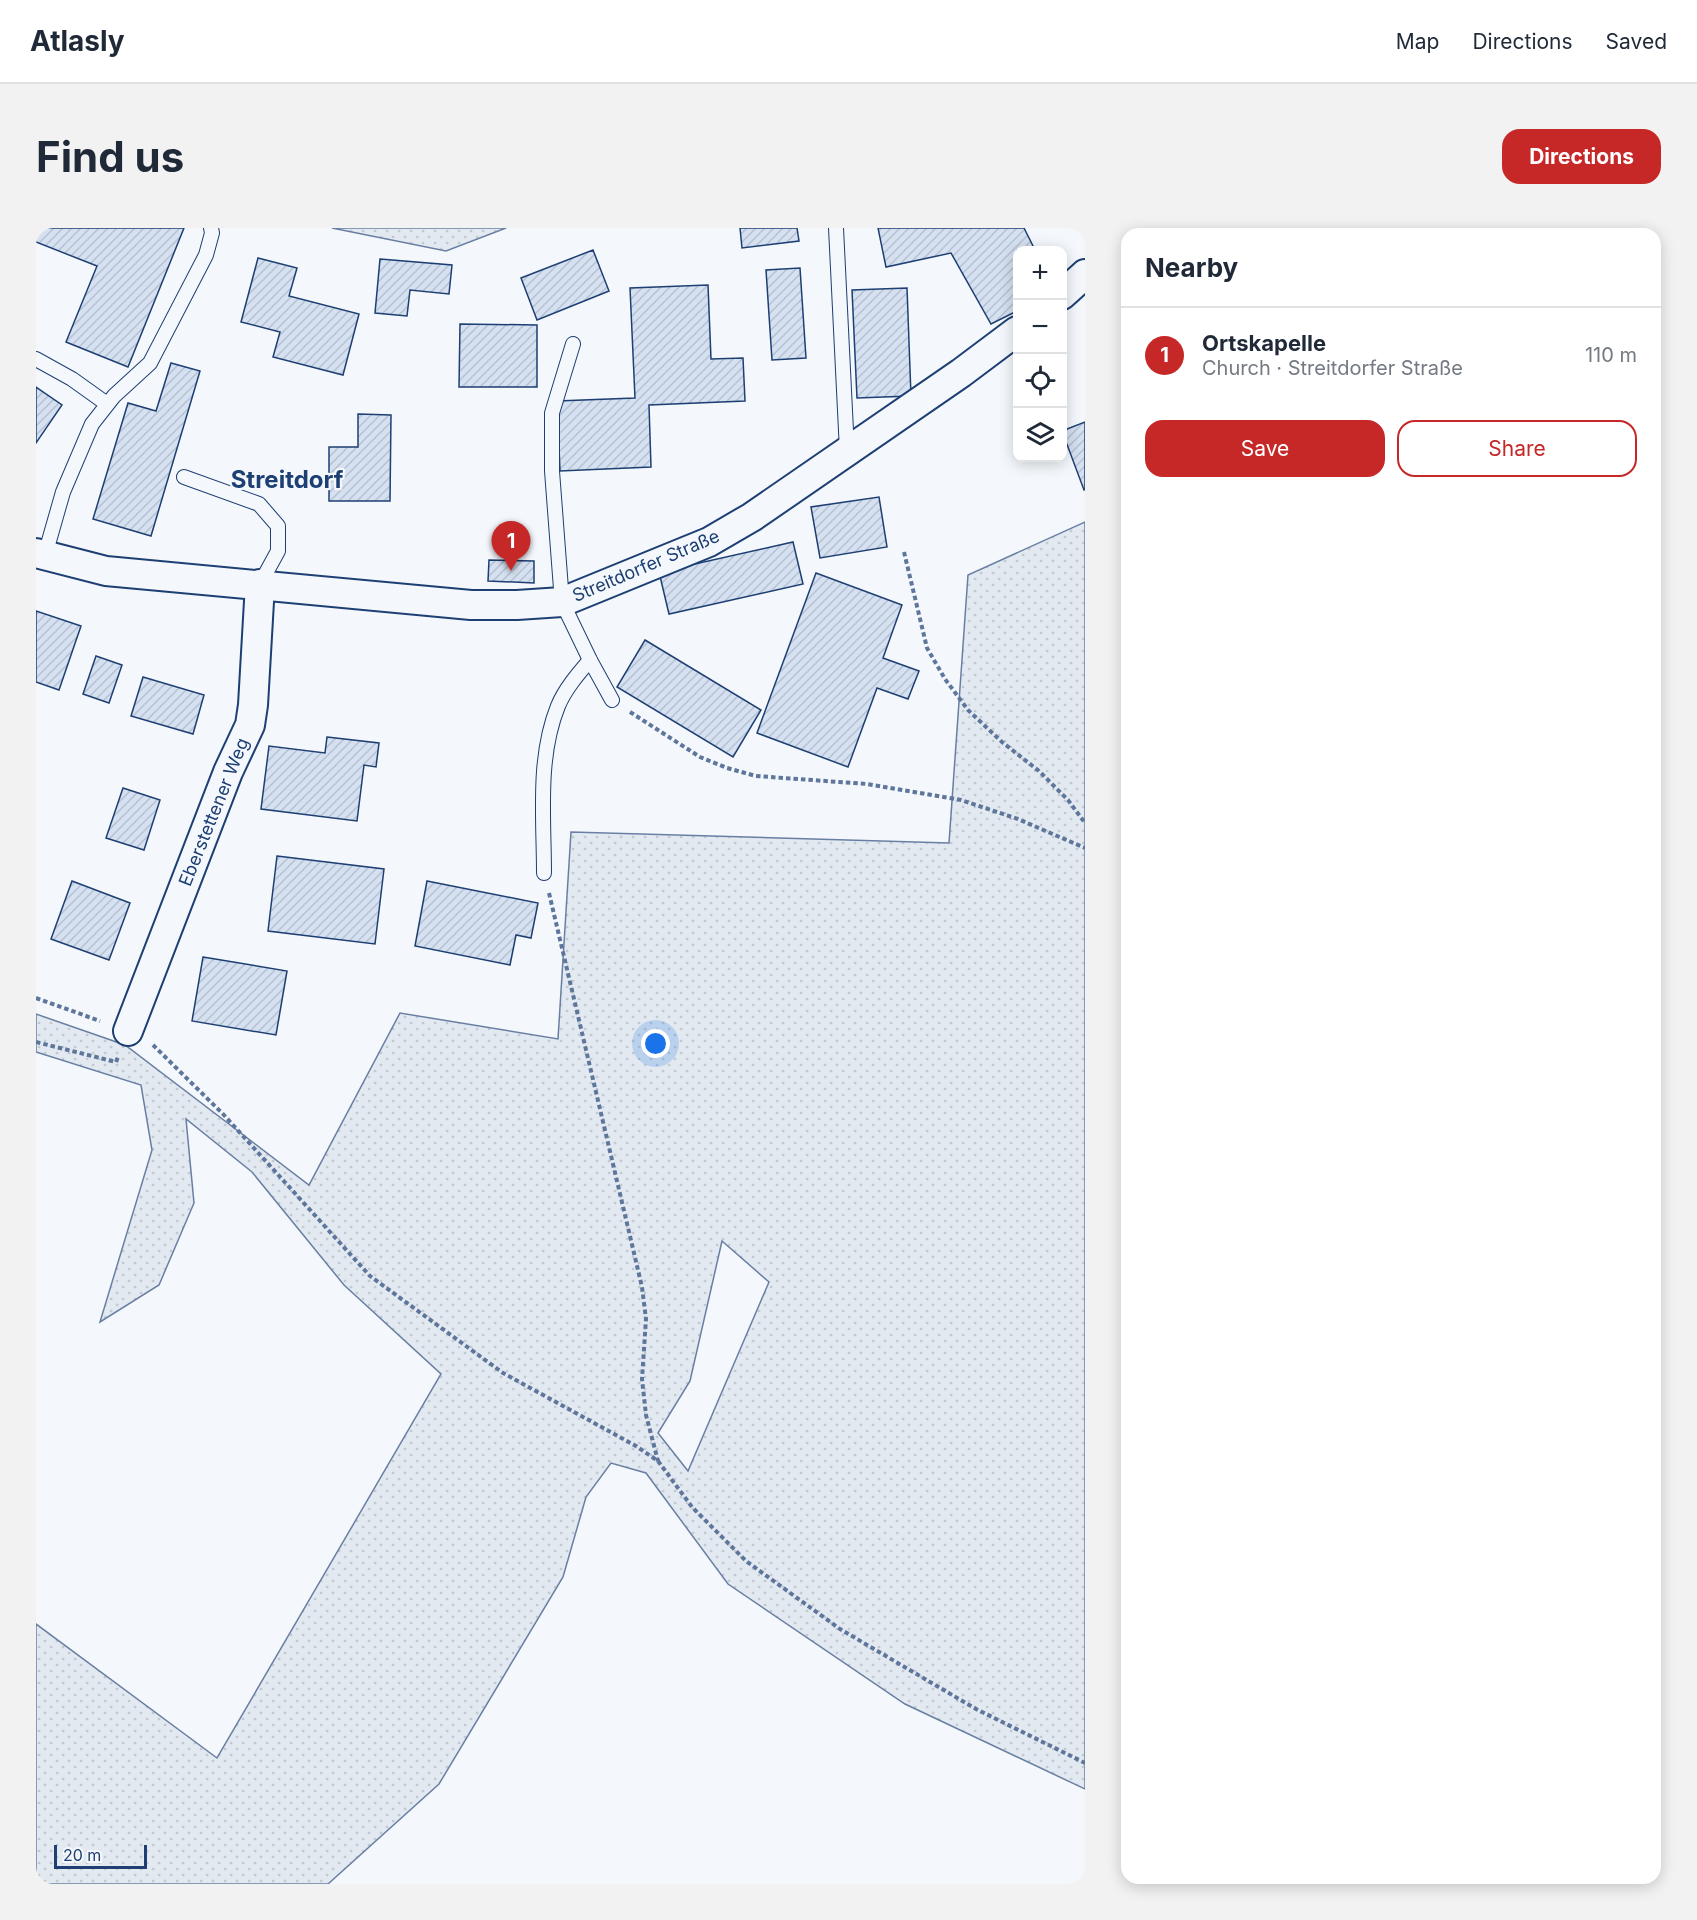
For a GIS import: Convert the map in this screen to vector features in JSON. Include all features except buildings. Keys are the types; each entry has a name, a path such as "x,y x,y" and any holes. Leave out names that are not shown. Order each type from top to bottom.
{"street":[{"path":"1067,290 1085,274"},
{"name":"Streitdorfer Straße","path":"40,554 106,571 471,605 562,602 709,542 752,517 961,373 1013,334"},
{"name":"Eberstettener Weg","path":"124,1042 228,772 250,725 260,585"}],"lane":[{"path":"40,554 92,424 107,404 150,363 206,255 212,233 211,228"},
{"path":"836,228 847,451"},
{"path":"573,344 552,413 552,471 562,602 612,700"},
{"path":"36,359 72,379 107,404"},
{"path":"184,477 259,504 278,526 278,551 260,585"},
{"path":"544,873 544,770 548,739 558,705 590,660"}],"path":[{"path":"904,552 927,648 945,679 968,710 1002,742 1039,771 1068,800 1085,823"},
{"path":"612,700 700,757 728,768 756,776 867,784 961,801 1018,819 1085,848"},
{"path":"544,873 642,1287 646,1319 642,1379 646,1415 658,1461"},
{"path":"36,998 124,1042 157,1048 224,1114 370,1276 503,1373 636,1446 658,1461 692,1507 746,1561 840,1629 976,1709 1085,1763"},
{"path":"36,1042 116,1062 124,1042"}],"shaded area":[{"path":"332,228 506,228 446,251"},
{"path":"1085,522 1085,1789 905,1704 728,1584 646,1473 611,1463 586,1497 563,1577 439,1784 328,1884 36,1884 36,1624 217,1758 441,1374 344,1285 252,1172 186,1119 194,1203 159,1285 100,1322 152,1150 141,1085 36,1052 36,1014 125,1045 309,1185 400,1013 558,1039 571,832 949,843 968,575","holes":["722,1241 769,1282 688,1471 658,1433 690,1381"]}],"place":[{"name":"Ortskapelle","path":"511,571"}],"district":[{"name":"Streitdorf","path":"287,480"}]}
